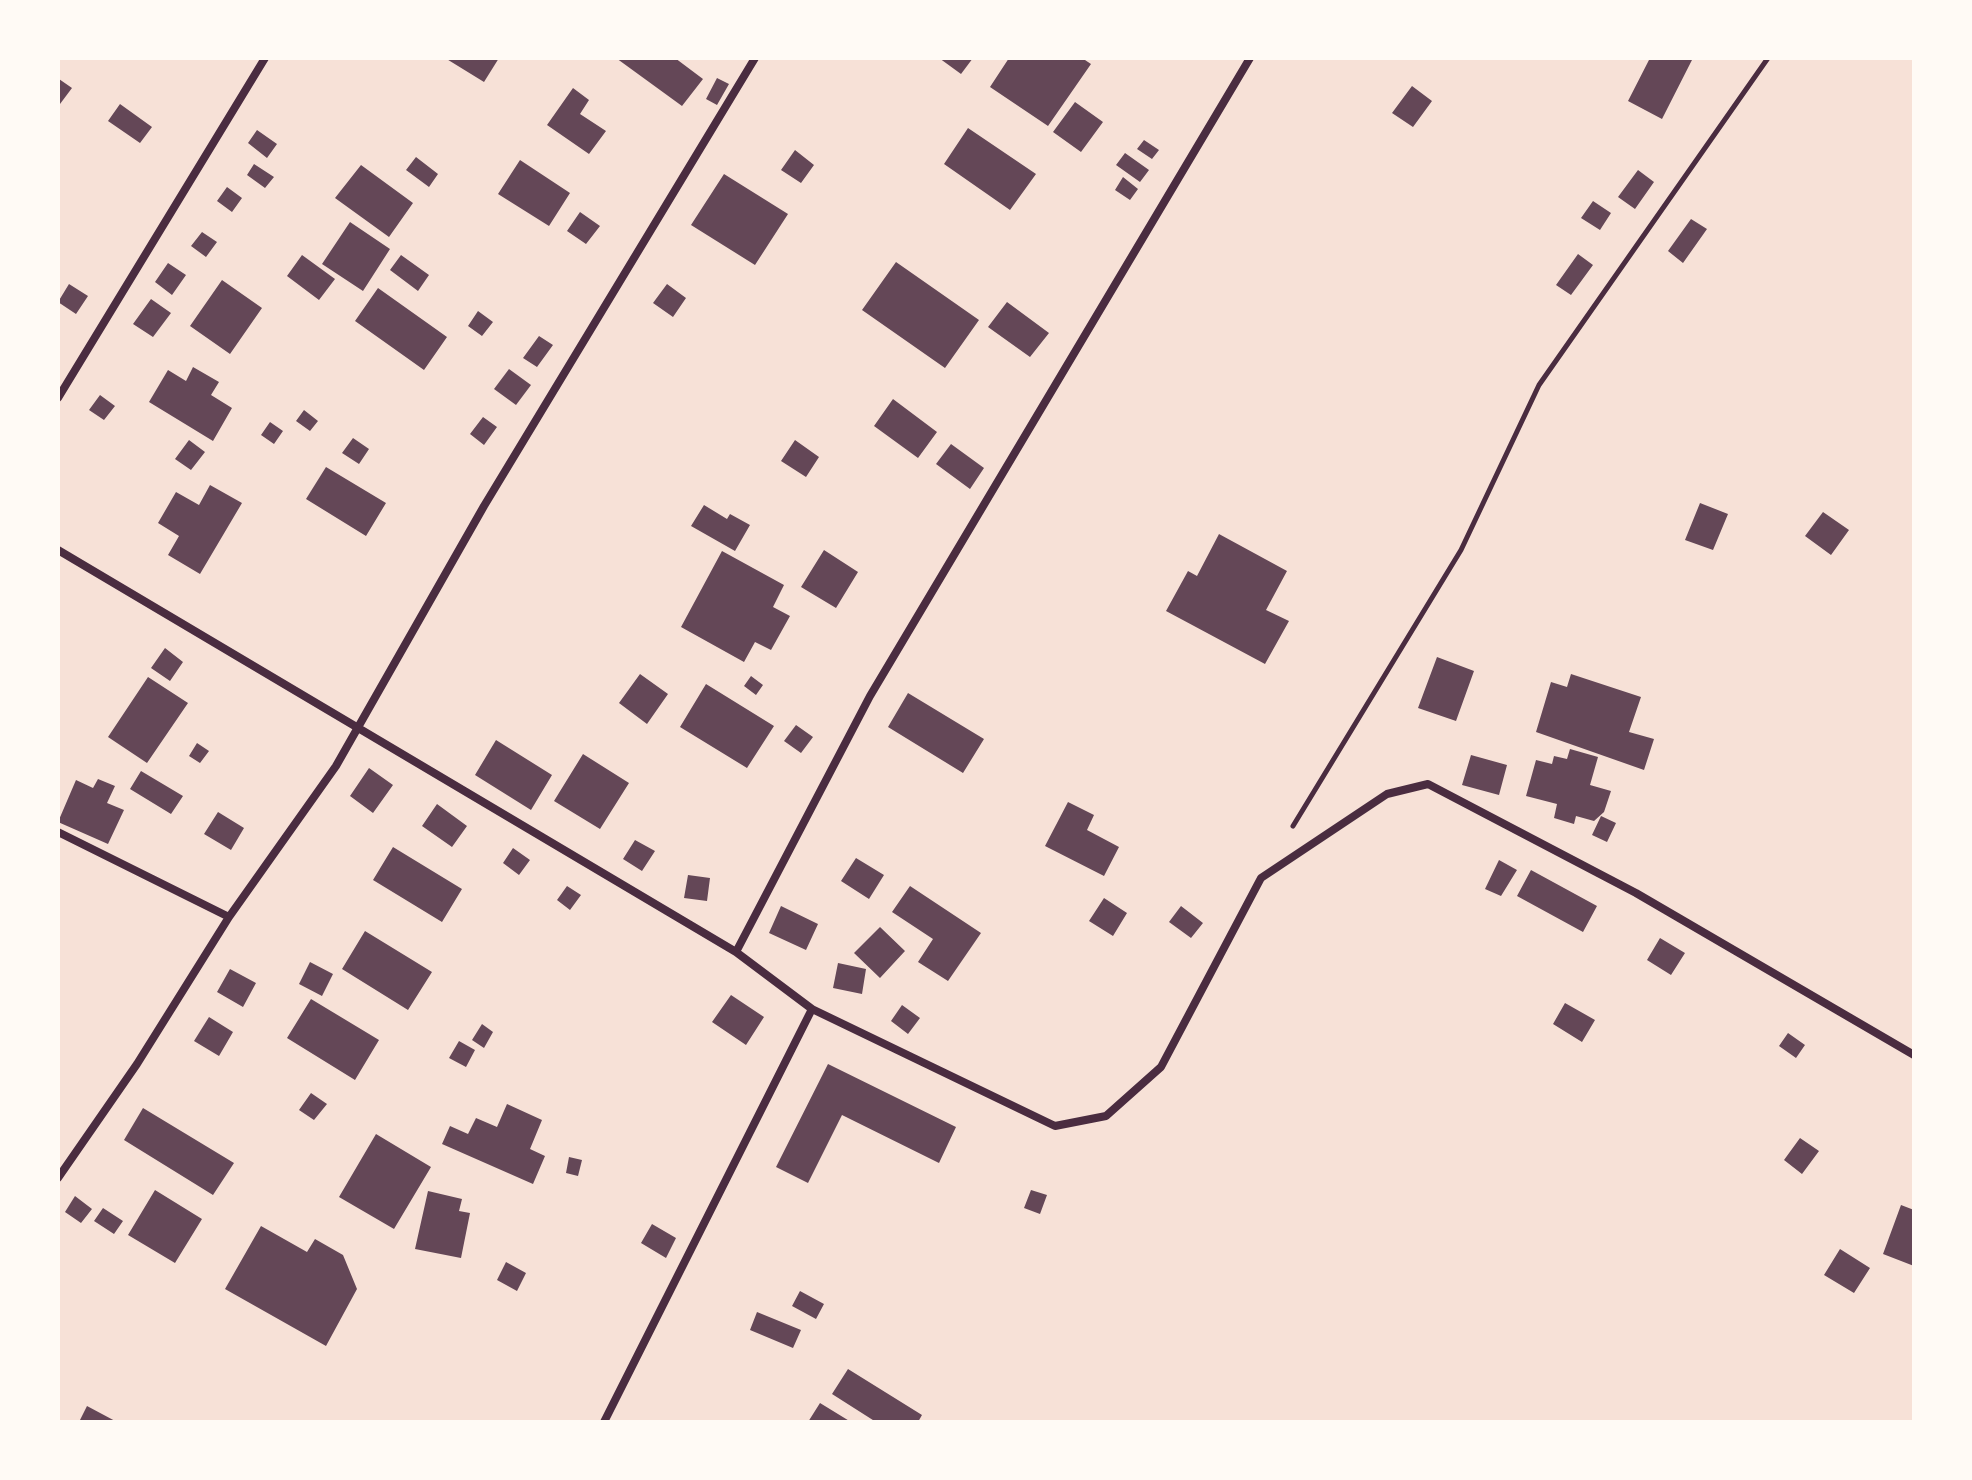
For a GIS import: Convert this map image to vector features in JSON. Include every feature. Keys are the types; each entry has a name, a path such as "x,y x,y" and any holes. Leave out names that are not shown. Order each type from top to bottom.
{"street":[{"path":"58,398 265,58"},
{"path":"58,1178 137,1064 229,917 336,766 484,506 755,58"},
{"path":"736,952 870,696 1250,58"},
{"path":"58,550 736,952 812,1009 1055,1126 1106,1116 1161,1067 1261,878 1387,794 1428,784 1636,893 1914,1055"},
{"path":"58,832 229,917"},
{"path":"604,1422 812,1009"}],"path":[{"path":"1286,838 1461,550 1539,385 1768,58"}],"building":[{"path":"445,58 499,58 484,82"},
{"path":"616,58 675,58 703,79 682,106"},
{"path":"939,58 973,58 961,74"},
{"path":"1009,58 1082,58 1091,64 1048,126 990,87"},
{"path":"1650,58 1693,58 1662,119 1628,101"},
{"path":"717,78 729,84 717,105 706,99"},
{"path":"59,79 72,88 60,104 58,102"},
{"path":"1412,86 1432,101 1413,127 1392,113"},
{"path":"573,88 589,100 580,114 606,131 589,154 547,125"},
{"path":"1075,102 1103,122 1081,152 1053,132"},
{"path":"120,104 152,127 140,143 108,121"},
{"path":"968,128 1036,174 1010,210 944,164"},
{"path":"257,130 277,144 267,158 248,143"},
{"path":"1144,140 1159,150 1152,159 1137,149"},
{"path":"795,150 814,165 801,183 781,170"},
{"path":"1125,153 1149,170 1140,182 1116,165"},
{"path":"416,157 438,174 429,187 406,170"},
{"path":"520,160 570,193 549,226 498,194"},
{"path":"254,164 274,177 265,188 247,175"},
{"path":"361,165 413,203 389,237 335,198"},
{"path":"1638,170 1654,182 1635,209 1618,197"},
{"path":"724,174 788,214 755,265 691,225"},
{"path":"1123,177 1138,189 1130,200 1115,190"},
{"path":"227,187 242,198 232,212 217,201"},
{"path":"1593,201 1611,213 1600,230 1581,218"},
{"path":"580,212 600,226 586,244 567,231"},
{"path":"1691,219 1707,229 1683,263 1668,251"},
{"path":"350,222 390,249 363,291 322,264"},
{"path":"202,232 217,242 206,257 191,246"},
{"path":"1578,254 1593,265 1571,295 1556,285"},
{"path":"302,255 335,279 319,300 287,276"},
{"path":"401,255 429,275 418,291 390,270"},
{"path":"896,262 979,320 945,368 862,310"},
{"path":"168,263 186,275 172,295 155,282"},
{"path":"222,280 262,308 230,354 190,326"},
{"path":"69,284 88,296 76,314 58,302"},
{"path":"667,284 686,298 673,317 653,303"},
{"path":"378,288 447,337 424,370 355,321"},
{"path":"151,299 171,313 153,337 133,324"},
{"path":"1007,302 1049,333 1030,357 988,327"},
{"path":"478,311 493,322 482,336 468,326"},
{"path":"539,336 553,345 537,367 523,358"},
{"path":"193,367 219,382 211,395 232,408 213,441 149,402 168,370 186,381"},
{"path":"509,369 531,385 516,405 494,389"},
{"path":"100,395 115,406 104,420 89,410"},
{"path":"893,399 937,432 918,458 874,426"},
{"path":"304,410 318,421 310,431 296,421"},
{"path":"483,417 497,427 484,445 470,434"},
{"path":"270,422 283,431 274,444 261,435"},
{"path":"353,438 369,449 359,464 342,453"},
{"path":"189,440 205,452 191,470 175,459"},
{"path":"795,440 819,457 806,477 781,461"},
{"path":"951,444 984,468 970,489 936,464"},
{"path":"326,467 386,503 366,536 306,499"},
{"path":"210,485 242,503 200,574 168,555 179,536 158,523 176,492 199,505"},
{"path":"1700,503 1728,514 1713,550 1685,540"},
{"path":"704,505 727,519 730,514 750,525 735,551 691,526"},
{"path":"1823,512 1849,530 1831,555 1805,536"},
{"path":"1219,534 1287,571 1266,610 1289,621 1265,664 1166,611 1188,571 1197,576"},
{"path":"824,550 858,572 836,608 801,587"},
{"path":"722,551 784,585 773,607 790,616 771,650 755,642 744,662 681,627"},
{"path":"165,648 183,662 170,681 151,668"},
{"path":"1437,657 1474,671 1456,721 1418,708"},
{"path":"640,674 668,694 647,724 619,703"},
{"path":"1571,674 1641,697 1629,732 1654,739 1644,770 1536,732 1551,682 1567,687"},
{"path":"751,676 763,685 756,695 744,686"},
{"path":"148,677 188,703 147,763 108,737"},
{"path":"706,684 774,726 747,768 680,727"},
{"path":"908,693 984,739 963,773 888,727"},
{"path":"796,725 813,737 801,753 784,741"},
{"path":"496,740 552,775 531,810 475,775"},
{"path":"197,743 209,751 200,763 189,756"},
{"path":"1570,749 1598,757 1590,785 1611,791 1604,812 1594,821 1576,816 1574,824 1554,818 1557,804 1526,796 1536,760 1552,764 1554,756 1567,759"},
{"path":"583,754 629,783 600,829 554,801"},
{"path":"1471,755 1507,765 1499,795 1462,785"},
{"path":"369,768 393,785 373,813 350,796"},
{"path":"141,771 183,796 171,814 130,789"},
{"path":"98,779 115,786 107,803 124,810 108,844 58,822 76,780 93,788"},
{"path":"1068,802 1094,815 1087,830 1119,847 1104,876 1045,846"},
{"path":"437,804 467,826 452,847 422,826"},
{"path":"218,812 244,828 231,850 204,834"},
{"path":"1601,816 1616,823 1607,842 1592,835"},
{"path":"635,840 655,851 642,871 623,859"},
{"path":"393,847 462,889 442,922 373,880"},
{"path":"513,848 530,860 519,875 503,863"},
{"path":"856,858 884,875 869,899 841,881"},
{"path":"1499,860 1517,870 1501,896 1485,889"},
{"path":"1531,870 1597,906 1583,932 1517,896"},
{"path":"688,875 710,878 707,901 684,898"},
{"path":"567,886 581,895 570,910 557,900"},
{"path":"910,886 981,933 948,981 918,962 933,939 892,912"},
{"path":"1104,898 1127,913 1113,936 1089,921"},
{"path":"781,906 818,924 806,950 769,933"},
{"path":"1181,906 1203,923 1191,938 1169,922"},
{"path":"880,927 905,951 880,978 854,953"},
{"path":"365,931 432,972 408,1010 342,969"},
{"path":"1660,938 1685,953 1671,975 1647,960"},
{"path":"310,962 333,974 322,996 299,984"},
{"path":"838,963 866,969 862,994 833,988"},
{"path":"230,969 256,983 243,1007 217,992"},
{"path":"731,995 764,1017 746,1045 712,1022"},
{"path":"311,999 379,1040 355,1080 287,1038"},
{"path":"1565,1003 1595,1020 1582,1042 1553,1024"},
{"path":"902,1005 920,1018 908,1034 891,1021"},
{"path":"209,1017 233,1032 219,1056 194,1041"},
{"path":"482,1024 493,1032 484,1048 472,1040"},
{"path":"1788,1033 1805,1045 1796,1058 1779,1046"},
{"path":"459,1041 475,1050 466,1067 449,1058"},
{"path":"828,1064 956,1127 939,1163 842,1115 808,1183 776,1167"},
{"path":"311,1093 327,1104 314,1120 299,1110"},
{"path":"507,1104 542,1120 530,1149 545,1156 533,1184 442,1144 450,1126 468,1134 476,1118 497,1127"},
{"path":"143,1108 234,1163 213,1195 124,1140"},
{"path":"376,1134 431,1167 394,1229 339,1197"},
{"path":"1800,1138 1819,1151 1802,1174 1784,1160"},
{"path":"569,1157 582,1160 578,1176 566,1173"},
{"path":"155,1190 202,1219 175,1263 128,1235"},
{"path":"1031,1190 1047,1195 1040,1214 1024,1208"},
{"path":"428,1191 462,1199 459,1211 470,1213 461,1258 415,1249"},
{"path":"75,1196 92,1209 81,1223 65,1212"},
{"path":"1901,1205 1914,1210 1914,1266 1883,1254"},
{"path":"103,1208 123,1221 114,1234 94,1221"},
{"path":"652,1224 676,1238 666,1258 641,1243"},
{"path":"261,1226 307,1252 315,1239 343,1255 357,1289 326,1346 225,1289"},
{"path":"1840,1249 1870,1268 1854,1293 1824,1275"},
{"path":"506,1262 526,1273 517,1291 497,1280"},
{"path":"800,1291 824,1304 816,1319 792,1306"},
{"path":"757,1312 801,1330 793,1348 750,1330"},
{"path":"848,1369 922,1415 918,1422 876,1422 832,1394"},
{"path":"820,1403 851,1422 808,1422"},
{"path":"87,1406 117,1422 79,1422"}]}
